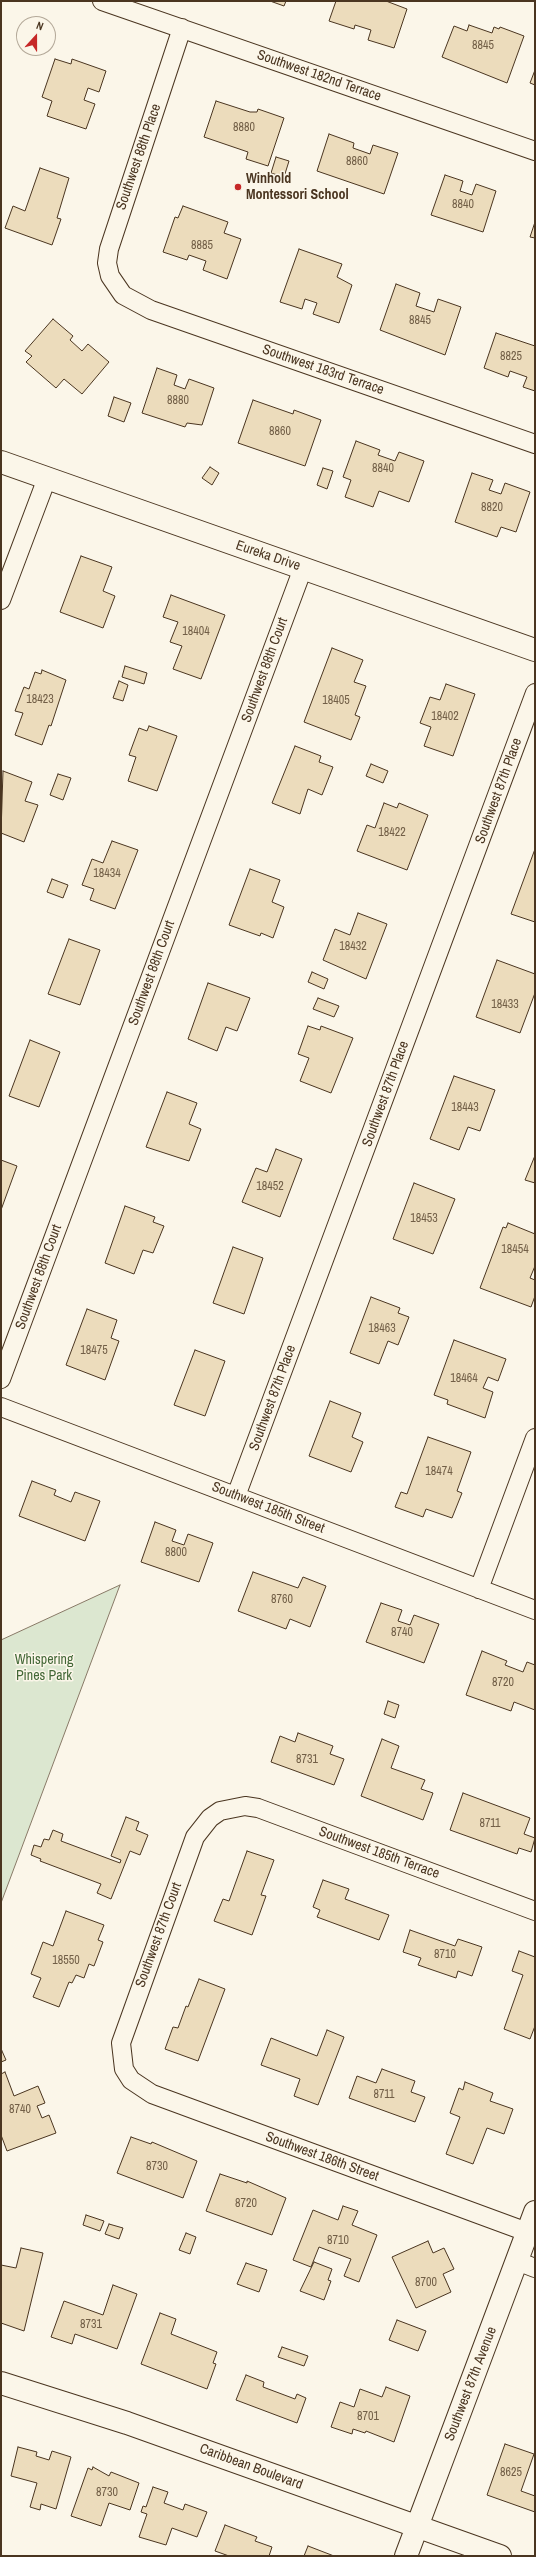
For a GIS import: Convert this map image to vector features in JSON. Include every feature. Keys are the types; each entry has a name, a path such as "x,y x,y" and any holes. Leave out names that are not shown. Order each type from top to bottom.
{"street":[{"name":"Southwest 182nd Terrace","path":"102,1 535,151"},
{"name":"Southwest 88th Place","path":"116,287 107,263 112,237 182,28"},
{"name":"Southwest 183rd Terrace","path":"116,287 123,295 151,310 535,444"},
{"name":"Eureka Drive","path":"1,462 535,650"},
{"path":"1,600 47,478"},
{"name":"Southwest 88th Court","path":"1,1379 304,568"},
{"name":"Southwest 87th Place","path":"236,1496 535,693"},
{"name":"Southwest 185th Street","path":"1,1407 535,1610"},
{"path":"479,1589 535,1438"},
{"name":"Southwest 185th Terrace","path":"220,1811 245,1806 258,1808 535,1911"},
{"name":"Southwest 87th Court","path":"124,2070 121,2057 123,2032 195,1837 210,1818 220,1811"},
{"name":"Southwest 186th Street","path":"124,2070 131,2080 152,2094 528,2232"},
{"name":"Southwest 87th Avenue","path":"406,2556 526,2265 528,2232 535,2212"},
{"name":"Caribbean Boulevard","path":"1,2383 90,2410 418,2525 500,2556"}],"green space":[{"name":"Whispering Pines Park","path":"120,1585 1,1903 1,1640"}],"building":[{"path":"270,1 286,1 284,6"},
{"path":"336,1 386,1 407,9 394,48 368,40 371,30 355,25 354,29 329,21"},
{"path":"469,25 492,33 494,27 499,29 500,27 524,36 507,83 442,57 454,26 467,31"},
{"path":"55,59 71,64 72,59 106,71 99,92 88,88 84,100 95,104 86,129 47,116 52,101 42,97"},
{"path":"535,70 535,85 530,83"},
{"path":"216,101 250,112 257,112 258,109 284,118 268,166 246,159 248,152 204,137"},
{"path":"329,134 354,143 353,148 370,154 373,145 398,153 384,194 317,171"},
{"path":"276,157 289,161 284,177 271,173"},
{"path":"40,168 69,178 57,218 61,219 52,245 5,228 13,206 25,211"},
{"path":"445,175 463,181 460,191 472,195 476,184 496,191 483,232 431,215"},
{"path":"183,206 228,222 224,233 241,239 227,279 203,270 206,261 189,255 187,260 163,252 175,217 178,218"},
{"path":"535,222 535,238 530,237"},
{"path":"299,249 342,264 337,277 352,285 339,323 313,314 317,303 305,299 302,309 280,302"},
{"path":"396,284 420,293 416,306 434,312 438,299 461,307 445,355 380,330"},
{"path":"53,319 73,336 70,340 82,351 88,344 109,362 82,394 64,379 56,388 26,362 32,356 25,351"},
{"path":"496,333 535,346 535,391 523,387 527,377 510,371 508,377 484,368"},
{"path":"157,368 177,375 174,385 185,389 189,379 214,388 202,425 187,423 185,427 142,413"},
{"path":"114,397 131,403 124,422 108,416"},
{"path":"253,400 293,414 294,410 321,420 305,466 238,443"},
{"path":"356,441 380,450 378,455 395,461 399,452 424,461 409,502 379,491 373,507 345,497 351,480 343,477"},
{"path":"210,467 219,473 212,485 202,478"},
{"path":"323,468 333,471 327,489 317,485"},
{"path":"472,473 493,480 489,490 501,494 505,483 530,492 516,532 501,527 497,537 455,522"},
{"path":"81,556 112,567 103,591 115,596 103,628 60,612"},
{"path":"171,595 225,615 201,679 173,669 182,646 170,642 178,622 163,617"},
{"path":"332,648 363,660 354,682 366,686 355,715 360,717 351,740 304,722"},
{"path":"125,666 147,673 144,684 122,677"},
{"path":"42,670 66,680 51,726 49,725 42,745 15,735 23,713 15,711 24,687 29,689 35,672 41,674"},
{"path":"119,681 128,685 123,701 113,698"},
{"path":"446,684 475,694 453,756 424,746 431,727 420,723 430,697 440,700"},
{"path":"149,726 177,736 157,791 128,781 136,757 129,755 139,728 147,731"},
{"path":"295,746 321,756 319,762 333,767 322,795 308,789 300,814 272,803"},
{"path":"371,764 388,771 383,783 366,776"},
{"path":"3,771 32,782 25,801 38,805 24,842 1,833"},
{"path":"58,774 71,778 63,800 50,795"},
{"path":"384,803 397,808 399,803 428,815 407,870 357,851 367,825 375,828"},
{"path":"112,841 138,850 115,909 90,900 94,889 82,885 92,859 103,863"},
{"path":"535,849 535,922 511,914"},
{"path":"250,869 280,880 272,902 284,907 273,938 261,933 260,936 229,925"},
{"path":"52,879 68,885 63,898 47,892"},
{"path":"358,913 387,924 366,979 323,960 335,929 350,935"},
{"path":"69,939 100,950 80,1005 48,994"},
{"path":"497,960 535,974 535,993 520,1033 476,1017"},
{"path":"312,972 328,979 324,989 308,982"},
{"path":"208,983 250,998 237,1031 226,1027 217,1051 188,1039"},
{"path":"318,998 339,1006 334,1017 313,1009"},
{"path":"308,1026 320,1030 321,1026 353,1038 331,1093 300,1081 309,1058 298,1054"},
{"path":"30,1040 60,1052 39,1107 9,1096"},
{"path":"454,1076 495,1090 480,1131 468,1127 459,1150 430,1139"},
{"path":"167,1092 197,1103 189,1124 201,1129 189,1161 146,1147"},
{"path":"276,1149 302,1159 280,1217 242,1202 256,1168 267,1172"},
{"path":"535,1158 535,1183 525,1180"},
{"path":"1,1160 17,1166 1,1210"},
{"path":"414,1183 455,1199 433,1254 393,1239"},
{"path":"125,1206 155,1217 153,1222 164,1226 153,1253 143,1250 134,1274 105,1263"},
{"path":"508,1223 535,1234 535,1266 530,1278 535,1280 535,1296 531,1307 480,1288 503,1227 506,1228"},
{"path":"233,1247 263,1258 244,1314 213,1303"},
{"path":"371,1297 400,1308 398,1313 409,1317 398,1345 388,1341 379,1364 350,1353"},
{"path":"87,1309 117,1320 111,1338 119,1341 105,1380 66,1365"},
{"path":"454,1340 506,1359 498,1381 488,1377 483,1388 493,1392 485,1418 447,1404 448,1400 434,1395"},
{"path":"195,1350 225,1361 205,1416 174,1405"},
{"path":"330,1401 361,1413 352,1437 363,1442 351,1472 309,1456"},
{"path":"428,1437 471,1452 457,1491 462,1493 452,1518 426,1509 423,1517 395,1507 401,1492 407,1494"},
{"path":"32,1481 56,1490 54,1495 71,1502 75,1492 100,1501 85,1541 19,1516"},
{"path":"155,1522 176,1530 172,1541 184,1545 188,1534 213,1543 199,1582 141,1562"},
{"path":"253,1572 298,1588 303,1577 326,1586 310,1627 290,1619 286,1629 238,1611"},
{"path":"381,1603 402,1610 398,1621 410,1625 414,1615 439,1624 424,1663 366,1642"},
{"path":"482,1651 507,1661 505,1665 523,1672 527,1662 535,1665 535,1710 514,1702 511,1711 466,1695"},
{"path":"388,1701 399,1705 395,1718 384,1714"},
{"path":"298,1733 333,1746 330,1754 344,1759 334,1785 271,1762 280,1736 295,1742"},
{"path":"382,1739 399,1746 391,1768 425,1780 421,1789 433,1793 423,1820 361,1796"},
{"path":"463,1793 530,1818 524,1834 535,1838 531,1852 519,1848 517,1854 450,1830"},
{"path":"126,1817 139,1822 136,1830 148,1835 140,1855 130,1851 111,1899 97,1893 101,1884 40,1861 41,1859 31,1855 34,1845 41,1847 44,1839 49,1840 53,1830 63,1834 61,1841 120,1863 121,1860 111,1856"},
{"path":"247,1851 274,1860 261,1895 266,1896 252,1935 214,1921 223,1899 229,1901"},
{"path":"323,1880 349,1889 345,1899 389,1915 379,1940 317,1917 320,1910 313,1907"},
{"path":"66,1911 104,1925 98,1940 103,1942 94,1966 89,1964 84,1978 76,1975 72,1983 69,1982 59,2007 33,1997 41,1978 31,1974 43,1942 53,1946"},
{"path":"410,1930 455,1946 458,1939 482,1947 472,1976 458,1971 456,1978 418,1965 421,1958 403,1952"},
{"path":"519,1951 535,1957 535,2026 530,2039 504,2029 523,1975 512,1971"},
{"path":"199,1979 225,1989 198,2061 165,2049 173,2027 178,2028 186,2006 188,2007"},
{"path":"327,2030 344,2037 318,2105 294,2096 300,2079 261,2065 271,2038 317,2056"},
{"path":"2,2051 6,2060 1,2062 1,2052"},
{"path":"382,2069 415,2081 411,2092 425,2097 415,2122 349,2098 357,2076 376,2083"},
{"path":"5,2072 14,2096 38,2086 45,2103 37,2106 42,2118 49,2115 56,2133 7,2151 1,2135 1,2074"},
{"path":"465,2082 493,2093 490,2101 513,2109 504,2134 487,2128 473,2164 446,2154 460,2117 450,2113 459,2088 463,2090"},
{"path":"131,2137 151,2144 152,2142 197,2161 183,2198 117,2173"},
{"path":"220,2174 247,2183 247,2181 286,2198 272,2235 206,2211"},
{"path":"343,2206 358,2211 352,2225 377,2235 359,2282 344,2276 351,2259 319,2247 311,2267 293,2260 313,2210 338,2220"},
{"path":"86,2215 104,2221 100,2231 83,2225"},
{"path":"109,2224 123,2228 119,2239 105,2234"},
{"path":"186,2233 196,2237 190,2254 179,2250"},
{"path":"428,2241 433,2253 444,2248 454,2269 443,2274 451,2292 416,2308 392,2257"},
{"path":"21,2248 43,2253 24,2331 1,2323 1,2265 16,2268"},
{"path":"314,2262 332,2269 328,2280 331,2281 324,2300 300,2291"},
{"path":"246,2263 267,2270 259,2292 237,2284"},
{"path":"113,2285 137,2294 117,2349 75,2334 72,2344 51,2337 64,2301 103,2315"},
{"path":"160,2313 176,2319 171,2334 217,2352 213,2363 216,2364 207,2389 141,2364"},
{"path":"397,2320 426,2331 418,2351 389,2340"},
{"path":"282,2347 308,2356 304,2366 278,2357"},
{"path":"246,2375 264,2382 263,2387 295,2399 297,2394 306,2398 297,2423 236,2400"},
{"path":"386,2387 410,2396 394,2442 366,2431 365,2433 353,2429 352,2434 331,2427 340,2402 354,2407 360,2389 382,2397"},
{"path":"505,2444 534,2454 521,2491 535,2496 535,2512 487,2495"},
{"path":"18,2447 37,2452 36,2456 49,2460 52,2451 71,2457 56,2509 41,2504 40,2510 30,2507 37,2483 11,2476"},
{"path":"93,2467 109,2476 111,2472 139,2483 130,2510 109,2503 101,2526 71,2516 88,2468 92,2470"},
{"path":"153,2487 168,2492 164,2503 183,2510 185,2504 207,2512 197,2537 172,2528 166,2545 139,2537 147,2514 141,2512 143,2506 146,2507"},
{"path":"225,2525 257,2537 255,2541 272,2547 269,2556 229,2556 215,2551"},
{"path":"308,2546 334,2556 304,2556"}],"place":[{"name":"Winhold Montessori School","path":"238,187"}]}
